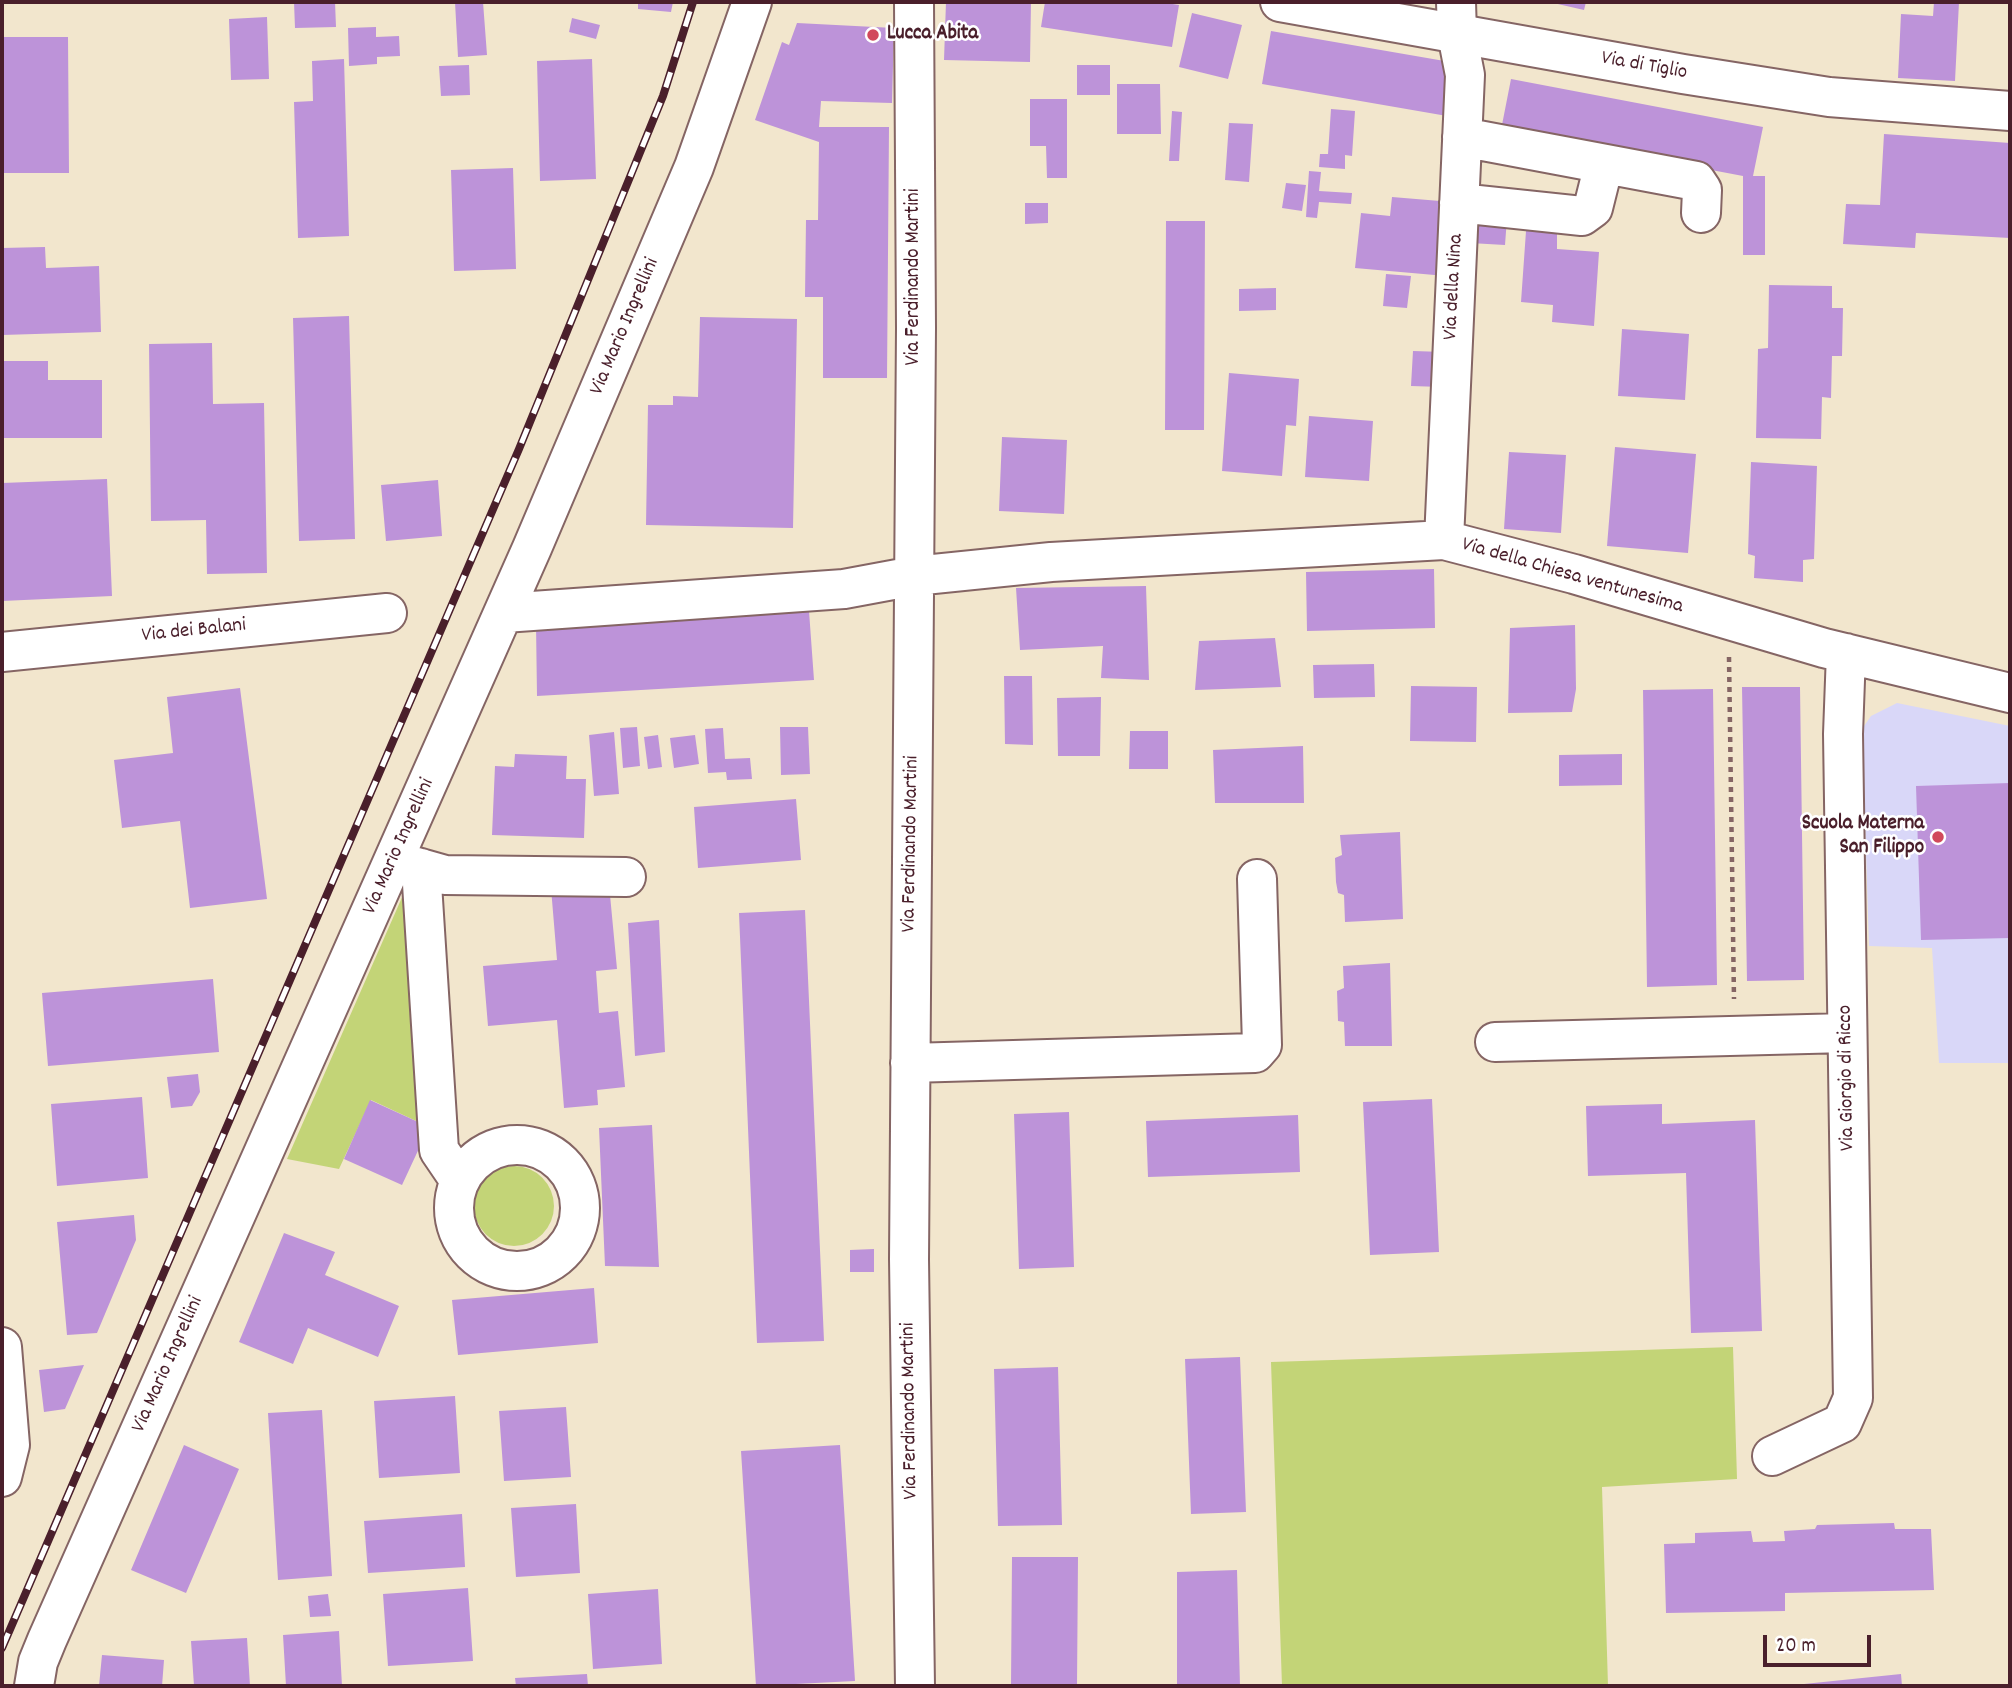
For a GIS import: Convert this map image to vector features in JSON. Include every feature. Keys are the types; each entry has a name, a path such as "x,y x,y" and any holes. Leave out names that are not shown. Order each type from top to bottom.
{"street":[{"name":"Via Mario Ingrellini","path":"34,1686 38,1662 47,1640 408,864 503,613 694,167 752,2"},
{"name":"Via Ferdinando Martini","path":"914,2 914,576 910,1063 915,1686"},
{"name":"Via di Tiglio","path":"1280,2 1457,18 1829,97 2010,111"},
{"name":"Via della Nina","path":"1444,540 1465,75 1457,18"},
{"path":"1462,137 1696,181 1702,190 1700,213"},
{"path":"1459,203 1582,216 1593,208 1604,164"},
{"name":"Via della Chiesa ventunesima","path":"503,613 844,589 914,576 1051,562 1444,540 1574,574 1728,621 1846,653 2010,693"},
{"name":"Via dei Balani","path":"2,652 387,612"},
{"name":"Via Giorgio di Ricco","path":"1772,1456 1842,1423 1853,1398 1843,734 1846,653"},
{"path":"466,1170 456,1175 439,1150 408,864 445,874 625,877"},
{"path":"910,1063 1255,1053 1262,1045 1257,879"},
{"path":"1495,1042 1847,1033"},
{"path":"2,1347 10,1445 2,1476"}],"path":[{"path":"1728,621 1735,1035"}],"shaded area":[{"name":"Scuola Materna San Filippo","path":"1897,703 2010,726 2010,1063 1939,1063 1932,948 1869,946 1862,729 1871,716"}],"green space":[{"path":"407,886 429,1127 371,1100 339,1169 287,1159"},
{"path":"506,1166 522,1166 543,1177 554,1198 554,1214 543,1235 522,1246 506,1246 492,1240 480,1228 474,1214 474,1198 480,1184 492,1172"},
{"path":"1733,1347 1737,1479 1602,1487 1608,1686 1282,1686 1271,1362"}],"building":[{"path":"294,2 335,2 336,27 295,28"},
{"path":"455,2 483,2 487,55 458,57"},
{"path":"638,2 673,2 671,12 638,9"},
{"path":"946,2 1031,2 1030,62 944,60"},
{"path":"1045,2 1160,2 1179,5 1172,47 1041,27"},
{"path":"1549,2 1586,2 1584,10"},
{"path":"1934,2 1959,2 1955,81 1898,78 1901,14 1933,16"},
{"path":"1192,13 1242,25 1228,79 1179,67"},
{"path":"267,17 269,79 231,80 229,19"},
{"path":"572,18 600,25 596,39 569,32"},
{"path":"797,23 894,28 892,103 821,101 819,127 889,127 887,378 823,378 823,297 805,297 806,220 818,220 819,142 755,120 782,42 789,45"},
{"path":"376,27 376,37 399,36 400,56 377,57 377,64 349,66 348,28"},
{"path":"1271,31 1456,63 1447,116 1262,84"},
{"path":"2,37 68,37 69,173 2,173"},
{"path":"344,59 349,236 298,238 294,102 313,101 312,61"},
{"path":"592,59 596,179 540,181 537,61"},
{"path":"469,65 470,95 441,96 439,66"},
{"path":"1077,65 1110,65 1110,95 1077,95"},
{"path":"1511,79 1763,127 1753,176 1765,176 1765,255 1743,255 1743,176 1501,130"},
{"path":"1117,84 1160,84 1161,134 1117,134"},
{"path":"1030,99 1067,99 1067,178 1047,178 1046,146 1030,146"},
{"path":"1331,109 1355,111 1352,156 1345,155 1345,169 1319,167 1320,154 1328,154"},
{"path":"1172,111 1182,112 1179,161 1169,161"},
{"path":"1229,123 1253,124 1249,182 1225,180"},
{"path":"1884,134 2010,143 2010,238 1916,233 1915,248 1843,244 1846,204 1880,205"},
{"path":"513,168 516,269 454,271 451,170"},
{"path":"1309,171 1321,172 1319,191 1352,193 1351,204 1319,202 1317,218 1306,217"},
{"path":"1286,183 1306,185 1302,211 1282,208"},
{"path":"1392,197 1452,202 1446,276 1355,268 1361,213 1390,216"},
{"path":"1025,203 1048,203 1048,223 1025,224"},
{"path":"1472,216 1507,218 1505,245 1470,243"},
{"path":"1527,217 1557,219 1557,249 1599,252 1594,326 1552,322 1553,305 1521,302"},
{"path":"1166,221 1205,221 1204,430 1165,430"},
{"path":"45,247 46,268 99,266 101,332 2,335 2,248"},
{"path":"1386,274 1411,276 1407,308 1383,306"},
{"path":"1769,285 1832,286 1832,308 1843,308 1842,356 1832,356 1831,398 1822,397 1821,439 1756,438 1758,349 1768,348"},
{"path":"1276,288 1276,310 1239,311 1239,289"},
{"path":"349,316 355,539 299,541 293,318"},
{"path":"700,317 797,319 793,528 646,525 648,405 673,405 673,396 698,397"},
{"path":"1622,329 1689,334 1685,400 1618,396"},
{"path":"212,343 213,404 264,403 267,573 207,574 206,520 151,521 149,344"},
{"path":"1413,351 1444,352 1442,387 1411,386"},
{"path":"2,361 48,361 48,380 102,380 102,438 2,438"},
{"path":"1229,373 1299,379 1296,426 1286,425 1282,476 1222,471"},
{"path":"1309,416 1373,421 1369,481 1305,477"},
{"path":"1002,437 1067,440 1064,514 999,511"},
{"path":"1615,447 1696,454 1688,553 1607,546"},
{"path":"1509,452 1566,455 1561,533 1504,529"},
{"path":"1751,462 1817,466 1814,559 1803,560 1803,582 1754,578 1755,556 1748,554"},
{"path":"107,479 112,596 2,601 2,483"},
{"path":"438,480 442,536 386,541 381,485"},
{"path":"1434,569 1435,628 1307,631 1306,572"},
{"path":"1146,586 1149,680 1101,678 1103,646 1020,650 1016,588"},
{"path":"809,611 814,680 537,696 536,624"},
{"path":"1575,625 1576,689 1572,712 1508,713 1510,628"},
{"path":"1275,638 1281,687 1195,690 1199,641"},
{"path":"1374,664 1375,697 1314,698 1313,665"},
{"path":"1004,676 1032,676 1033,745 1005,744"},
{"path":"1411,686 1477,687 1476,742 1410,741"},
{"path":"1742,687 1800,687 1804,980 1747,981"},
{"path":"240,688 267,899 190,908 180,821 122,828 114,760 173,753 167,697"},
{"path":"1713,689 1717,985 1647,987 1643,690"},
{"path":"1101,697 1100,756 1058,756 1057,698"},
{"path":"637,727 640,766 623,768 620,728"},
{"path":"780,727 808,727 810,774 781,775"},
{"path":"723,728 725,759 750,758 752,779 727,780 726,772 708,773 705,729"},
{"path":"1130,731 1168,731 1168,769 1129,769"},
{"path":"614,732 619,794 594,796 589,735"},
{"path":"658,735 662,767 648,769 644,737"},
{"path":"695,735 699,764 674,768 670,738"},
{"path":"1303,746 1304,803 1215,803 1213,750"},
{"path":"515,754 567,756 566,779 586,779 584,838 492,835 495,766 514,767"},
{"path":"1622,754 1622,785 1559,786 1559,755"},
{"path":"2010,783 2010,938 1921,940 1916,786"},
{"path":"796,799 801,860 698,868 694,807"},
{"path":"1400,832 1403,919 1345,922 1344,895 1338,893 1336,882 1335,858 1342,855 1340,835"},
{"path":"584,885 585,897 610,895 617,969 596,971 599,1013 618,1011 625,1087 597,1090 598,1105 564,1108 557,1020 488,1026 483,966 557,960 551,888"},
{"path":"805,910 824,1341 757,1343 739,913"},
{"path":"659,920 665,1052 635,1056 628,923"},
{"path":"1390,963 1392,1046 1345,1046 1344,1022 1338,1021 1337,991 1344,988 1343,966"},
{"path":"213,979 219,1052 48,1066 42,993"},
{"path":"198,1074 200,1092 192,1106 171,1108 167,1077"},
{"path":"142,1097 148,1178 57,1186 51,1104"},
{"path":"1432,1099 1439,1252 1370,1255 1363,1102"},
{"path":"370,1100 429,1127 402,1185 344,1159"},
{"path":"1662,1104 1662,1124 1755,1120 1762,1331 1691,1333 1686,1173 1588,1176 1586,1106"},
{"path":"1069,1112 1074,1267 1019,1269 1014,1114"},
{"path":"1298,1115 1300,1172 1148,1177 1146,1121"},
{"path":"652,1125 659,1267 605,1266 599,1128"},
{"path":"134,1215 136,1240 97,1333 67,1335 57,1222"},
{"path":"284,1233 335,1252 325,1275 399,1306 378,1357 308,1328 293,1364 239,1342"},
{"path":"874,1249 874,1272 850,1272 850,1250"},
{"path":"594,1288 598,1343 458,1355 452,1300"},
{"path":"1240,1357 1246,1512 1191,1514 1185,1359"},
{"path":"84,1365 65,1409 44,1412 39,1370"},
{"path":"1058,1367 1062,1525 998,1526 994,1369"},
{"path":"455,1396 460,1473 379,1478 374,1401"},
{"path":"566,1407 571,1477 504,1481 499,1411"},
{"path":"322,1410 332,1576 278,1580 268,1413"},
{"path":"184,1445 239,1469 186,1593 131,1570"},
{"path":"840,1445 855,1681 756,1686 741,1451"},
{"path":"576,1504 580,1573 516,1577 511,1508"},
{"path":"462,1514 465,1567 368,1573 364,1521"},
{"path":"1894,1523 1895,1529 1931,1529 1934,1590 1785,1593 1785,1611 1666,1613 1664,1544 1695,1543 1695,1533 1751,1531 1753,1542 1785,1541 1784,1531 1815,1529 1817,1525"},
{"path":"1012,1557 1078,1557 1077,1686 1011,1686"},
{"path":"1237,1570 1240,1686 1177,1686 1177,1572"},
{"path":"468,1588 473,1661 388,1666 383,1594"},
{"path":"658,1589 662,1664 593,1669 588,1594"},
{"path":"328,1594 331,1616 310,1617 308,1596"},
{"path":"339,1631 342,1686 286,1686 283,1635"},
{"path":"247,1638 250,1686 194,1686 191,1641"},
{"path":"102,1655 164,1660 162,1686 99,1686"},
{"path":"587,1674 588,1686 516,1686 515,1678"},
{"path":"1901,1674 1902,1686 1804,1686 1804,1684"}],"railway":[{"path":"2,1648 519,449 663,96 693,2"}],"place":[{"name":"Lucca Abita","path":"873,35"},
{"name":"Scuola Materna San Filippo","path":"1938,837"}]}
